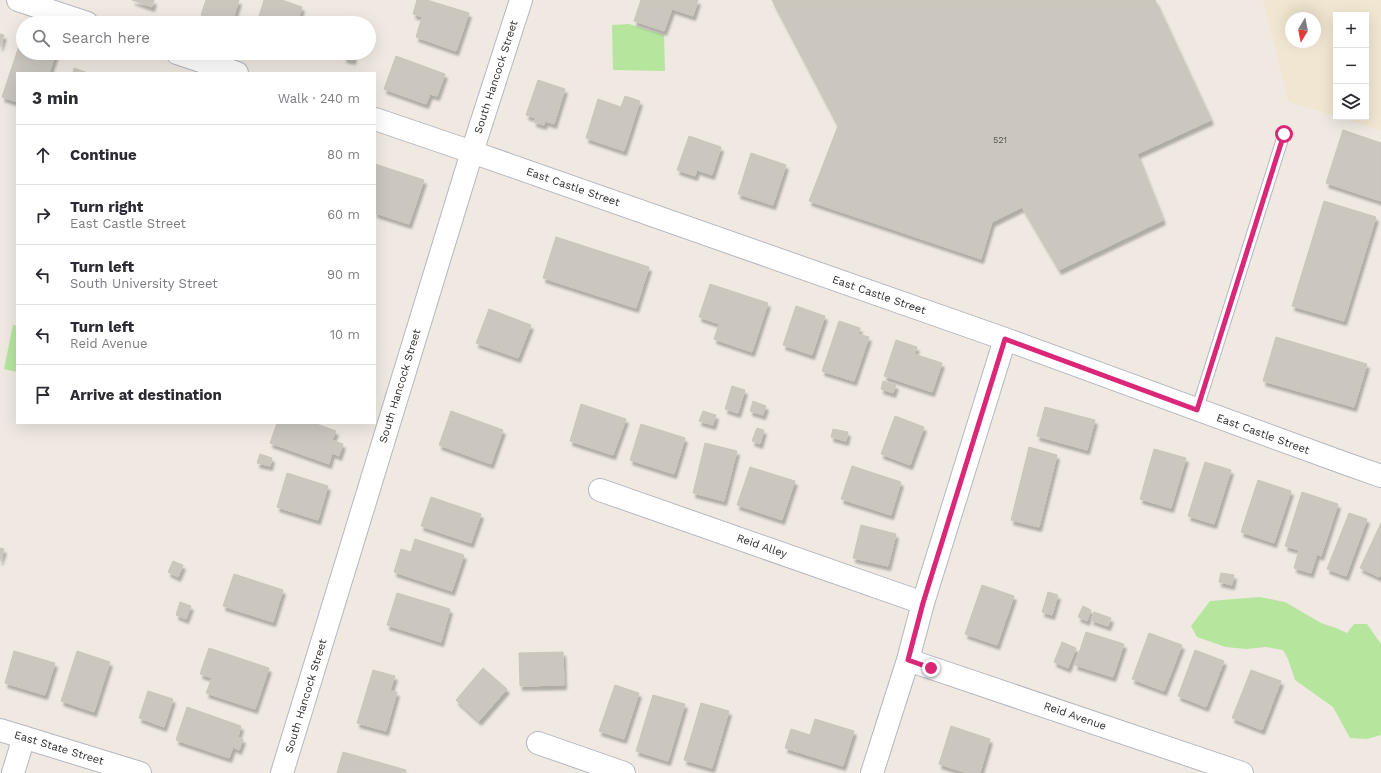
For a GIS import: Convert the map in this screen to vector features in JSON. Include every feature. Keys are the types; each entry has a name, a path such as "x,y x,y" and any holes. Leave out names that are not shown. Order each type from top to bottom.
{"street":[{"path":"18,0 66,16"},
{"name":"South Hancock Street","path":"282,773 472,152 521,0"},
{"path":"198,60 234,72"},
{"name":"East Castle Street","path":"376,119 1005,339 1381,476"},
{"path":"872,773 908,660 923,603 1005,339"},
{"name":"Reid Alley","path":"600,490 923,603"},
{"name":"Reid Avenue","path":"908,660 1242,773"},
{"name":"East State Street","path":"0,730 140,773"},
{"path":"13,773 24,737"},
{"path":"538,743 624,773"}],"lane":[{"path":"1197,410 1284,134"}],"shaded area":[{"path":"1263,0 1381,0 1381,130 1348,120 1369,120 1369,12 1333,12 1333,115 1289,102"}],"green space":[{"path":"629,24 664,35 665,71 613,70 612,25"},
{"path":"13,325 16,326 16,372 4,369"},
{"path":"1260,597 1285,602 1321,623 1347,633 1354,624 1367,624 1381,644 1381,735 1367,739 1350,738 1333,707 1295,680 1288,659 1283,650 1266,647 1246,649 1226,647 1197,637 1191,626 1210,601"}],"building":[{"path":"132,0 154,0 152,7"},
{"path":"206,0 239,0 234,16 201,15"},
{"path":"264,0 282,0 302,7 299,16 259,16"},
{"path":"417,0 427,0 469,13 456,51 416,37 422,17 413,14"},
{"path":"641,0 698,0 693,16 672,9 664,31 634,21"},
{"path":"772,0 1155,0 1211,120 1137,154 1163,220 1059,270 1022,207 992,222 981,259 809,201 838,126"},
{"path":"0,34 4,35 0,47"},
{"path":"16,55 16,60 54,60 49,72 16,72 16,102 2,97"},
{"path":"396,56 445,74 437,96 430,94 426,104 384,89"},
{"path":"74,68 85,72 73,72"},
{"path":"538,80 565,89 554,124 545,121 544,125 534,122 535,118 526,115"},
{"path":"625,96 640,101 624,151 586,138 598,99 621,107"},
{"path":"1343,130 1381,143 1381,201 1326,183"},
{"path":"689,136 721,147 712,175 697,170 695,176 677,170"},
{"path":"751,153 786,165 773,205 738,194"},
{"path":"376,164 424,180 409,224 376,213"},
{"path":"1324,201 1376,217 1344,321 1292,306"},
{"path":"556,237 649,267 636,308 543,278"},
{"path":"710,284 768,303 752,352 714,339 719,324 699,317"},
{"path":"796,306 825,316 812,355 783,345"},
{"path":"489,309 531,325 518,358 476,343"},
{"path":"839,321 860,328 858,334 869,337 854,381 822,371"},
{"path":"1276,337 1367,364 1354,407 1263,381"},
{"path":"896,340 917,347 914,354 942,363 932,392 884,376"},
{"path":"883,381 896,385 893,393 881,389"},
{"path":"732,386 745,390 738,413 725,409"},
{"path":"753,401 766,406 763,415 750,411"},
{"path":"581,404 626,419 613,455 570,441"},
{"path":"1045,407 1095,420 1087,450 1037,436"},
{"path":"451,411 503,430 491,464 439,445"},
{"path":"703,411 716,415 713,425 699,421"},
{"path":"895,416 924,427 910,465 881,454"},
{"path":"277,424 317,424 336,431 332,440 343,444 339,456 332,453 329,464 270,443"},
{"path":"641,424 685,438 674,474 630,460"},
{"path":"757,428 764,430 760,444 752,441"},
{"path":"833,429 848,432 846,441 831,437"},
{"path":"705,443 737,451 724,501 693,493"},
{"path":"1029,447 1057,455 1039,527 1011,520"},
{"path":"1154,449 1186,458 1171,508 1140,499"},
{"path":"260,454 272,458 270,466 257,463"},
{"path":"1205,462 1231,470 1214,524 1188,516"},
{"path":"852,466 901,482 891,515 841,499"},
{"path":"750,467 795,481 782,520 737,505"},
{"path":"287,473 328,486 318,520 277,507"},
{"path":"1258,480 1291,491 1274,543 1241,532"},
{"path":"1302,492 1338,504 1321,556 1317,554 1311,573 1294,568 1299,550 1285,546"},
{"path":"431,497 481,514 471,543 421,526"},
{"path":"1349,513 1367,519 1346,576 1327,569"},
{"path":"1381,523 1381,574 1379,577 1360,568"},
{"path":"861,525 896,534 888,566 853,558"},
{"path":"415,539 464,555 452,591 394,572 401,549 411,552"},
{"path":"0,548 4,549 0,561"},
{"path":"173,561 183,565 178,577 168,572"},
{"path":"1221,573 1234,575 1232,585 1219,582"},
{"path":"234,574 283,590 273,622 223,606"},
{"path":"982,585 1014,596 997,645 965,634"},
{"path":"1048,592 1058,595 1052,615 1042,612"},
{"path":"397,593 450,609 441,642 387,625"},
{"path":"180,602 191,606 186,619 176,615"},
{"path":"1083,606 1091,610 1087,621 1078,617"},
{"path":"1094,612 1111,618 1108,626 1091,620"},
{"path":"1086,632 1124,644 1113,677 1075,665"},
{"path":"1149,633 1182,645 1164,691 1132,679"},
{"path":"1062,642 1076,648 1068,668 1054,662"},
{"path":"209,648 269,668 255,709 206,693 212,678 200,674"},
{"path":"1195,650 1224,661 1206,707 1178,696"},
{"path":"14,651 55,663 45,695 5,683"},
{"path":"77,651 110,662 94,712 61,701"},
{"path":"563,652 564,685 520,686 519,653"},
{"path":"483,668 507,689 479,721 456,700"},
{"path":"373,670 395,676 390,691 397,692 386,731 357,723"},
{"path":"1251,670 1281,681 1262,730 1232,718"},
{"path":"615,685 639,693 624,739 599,731"},
{"path":"148,691 173,699 164,727 139,718"},
{"path":"653,695 685,704 668,761 636,751"},
{"path":"701,703 729,711 712,768 684,760"},
{"path":"187,707 241,726 238,737 243,739 239,750 233,747 229,758 176,740"},
{"path":"815,719 854,731 843,766 785,748 791,729 810,735"},
{"path":"951,726 990,739 980,773 967,773 939,764"},
{"path":"343,752 406,770 405,773 337,773"}],"route":[{"path":"931,668 908,660 923,603 1005,339 1197,410 1284,134"}]}
